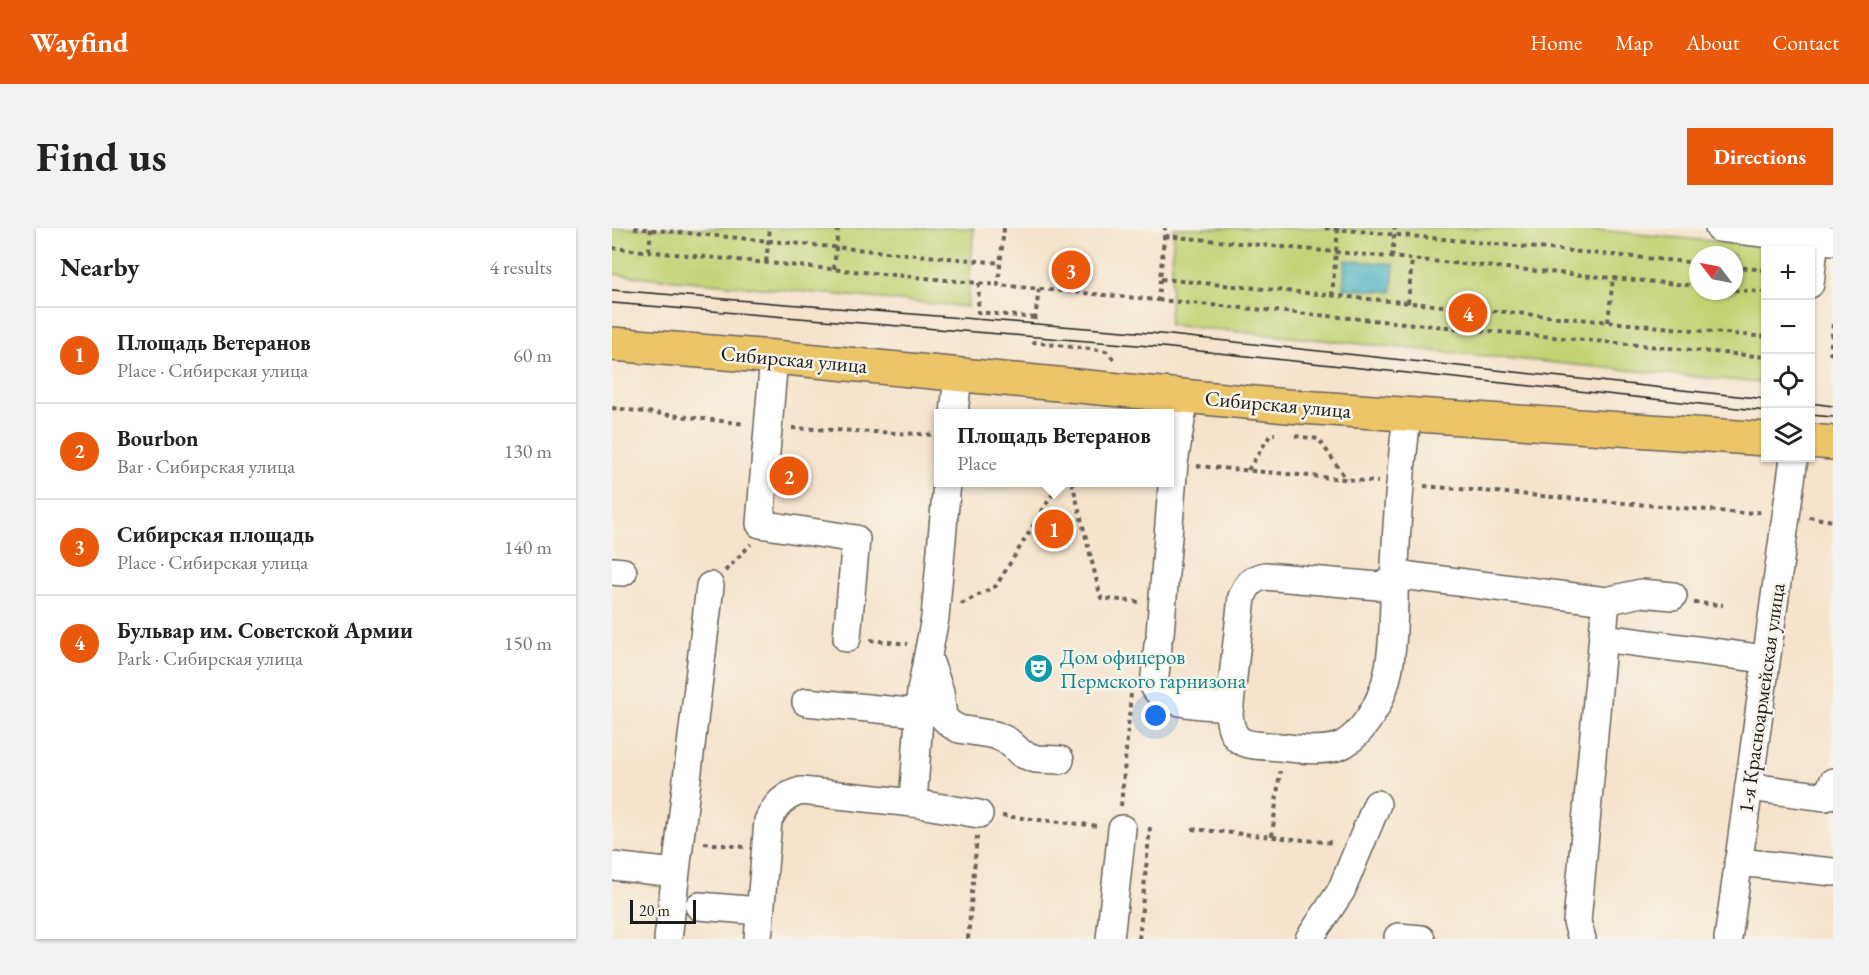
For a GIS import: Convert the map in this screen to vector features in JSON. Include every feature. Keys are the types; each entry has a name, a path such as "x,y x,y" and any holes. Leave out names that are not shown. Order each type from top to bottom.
{"main road":[{"name":"Сибирская улица","path":"612,344 1407,415 1761,439"},
{"path":"1815,441 1833,443"}],"street":[{"path":"1719,228 1821,236 1815,262"},
{"path":"774,357 760,524 856,539 847,638"},
{"path":"954,409 958,374"},
{"path":"1174,464 1185,396"},
{"path":"1407,415 1398,484 1394,581 1392,641 1383,692 1367,721 1344,743 1325,749 1283,747 1240,741 1230,731 1230,707 1242,597 1246,586 1254,579 1265,576 1378,586 1394,581 1410,576 1606,601 1641,593 1673,596"},
{"name":"1-я Красноармейская улица","path":"1728,939 1793,462"},
{"path":"913,803 919,713 935,618 947,487"},
{"path":"1172,487 1154,686 1156,692 1171,700 1230,707"},
{"path":"668,939 710,586"},
{"path":"1581,939 1577,922 1606,601"},
{"path":"1603,638 1765,659"},
{"path":"928,651 940,692 944,717 950,724 959,729 995,735 1036,759 1060,760"},
{"path":"806,702 919,713"},
{"path":"1749,787 1826,797 1833,782"},
{"path":"758,939 768,821 775,806 788,795 801,791 913,803 979,814"},
{"path":"1309,939 1341,891 1377,804"},
{"path":"1110,939 1122,822"},
{"path":"1738,862 1833,872"},
{"path":"612,866 675,873"},
{"path":"699,906 760,911"}],"path":[{"path":"634,228 1001,263"},
{"path":"766,262 770,228"},
{"path":"834,269 838,228"},
{"path":"998,285 1004,228"},
{"path":"1158,300 1165,228"},
{"path":"1325,228 1689,262"},
{"path":"1392,257 1395,228"},
{"path":"649,251 651,229"},
{"path":"1332,296 1338,229"},
{"path":"1165,236 1689,285"},
{"path":"612,248 1761,357"},
{"path":"1408,303 1412,259"},
{"path":"1743,268 1761,270"},
{"path":"1608,322 1613,278"},
{"path":"1161,279 1761,337"},
{"path":"979,283 978,312 1035,319 1039,288"},
{"path":"1743,291 1761,292"},
{"path":"1833,324 1830,353 1833,354"},
{"path":"1032,342 1106,351 1119,365"},
{"path":"1248,470 1271,434 1319,439 1346,479"},
{"path":"1174,464 1742,513"},
{"path":"935,618 996,586 1057,487"},
{"path":"1073,487 1101,598 1140,602 1139,613"},
{"path":"1818,519 1833,521"},
{"path":"710,586 749,548 760,524"},
{"path":"847,638 928,651"},
{"path":"1122,822 1120,806 1131,692"},
{"path":"1272,836 1283,747"},
{"path":"968,939 979,814 1122,822 1150,827 1139,939"},
{"path":"1192,829 1360,845"},
{"path":"679,840 741,846"}],"green space":[{"path":"612,228 974,228 967,307 612,274"},
{"path":"1174,228 1575,228 1763,246 1760,383 1169,325"}],"water":[{"path":"1345,260 1394,264 1392,292 1343,288"}],"tram line":[{"path":"612,290 1161,334 1761,398"},
{"path":"612,303 1162,347 1761,410"},
{"path":"1815,404 1833,406"},
{"path":"1815,415 1833,417"}],"place":[{"name":"Сибирская площадь","path":"1071,270"},
{"name":"Бульвар им. Советской Армии","path":"1468,313"},
{"name":"Bourbon","path":"789,476"},
{"name":"Площадь Ветеранов","path":"1054,529"},
{"name":"Дом офицеров Пермского гарнизона","path":"1039,668"}]}
